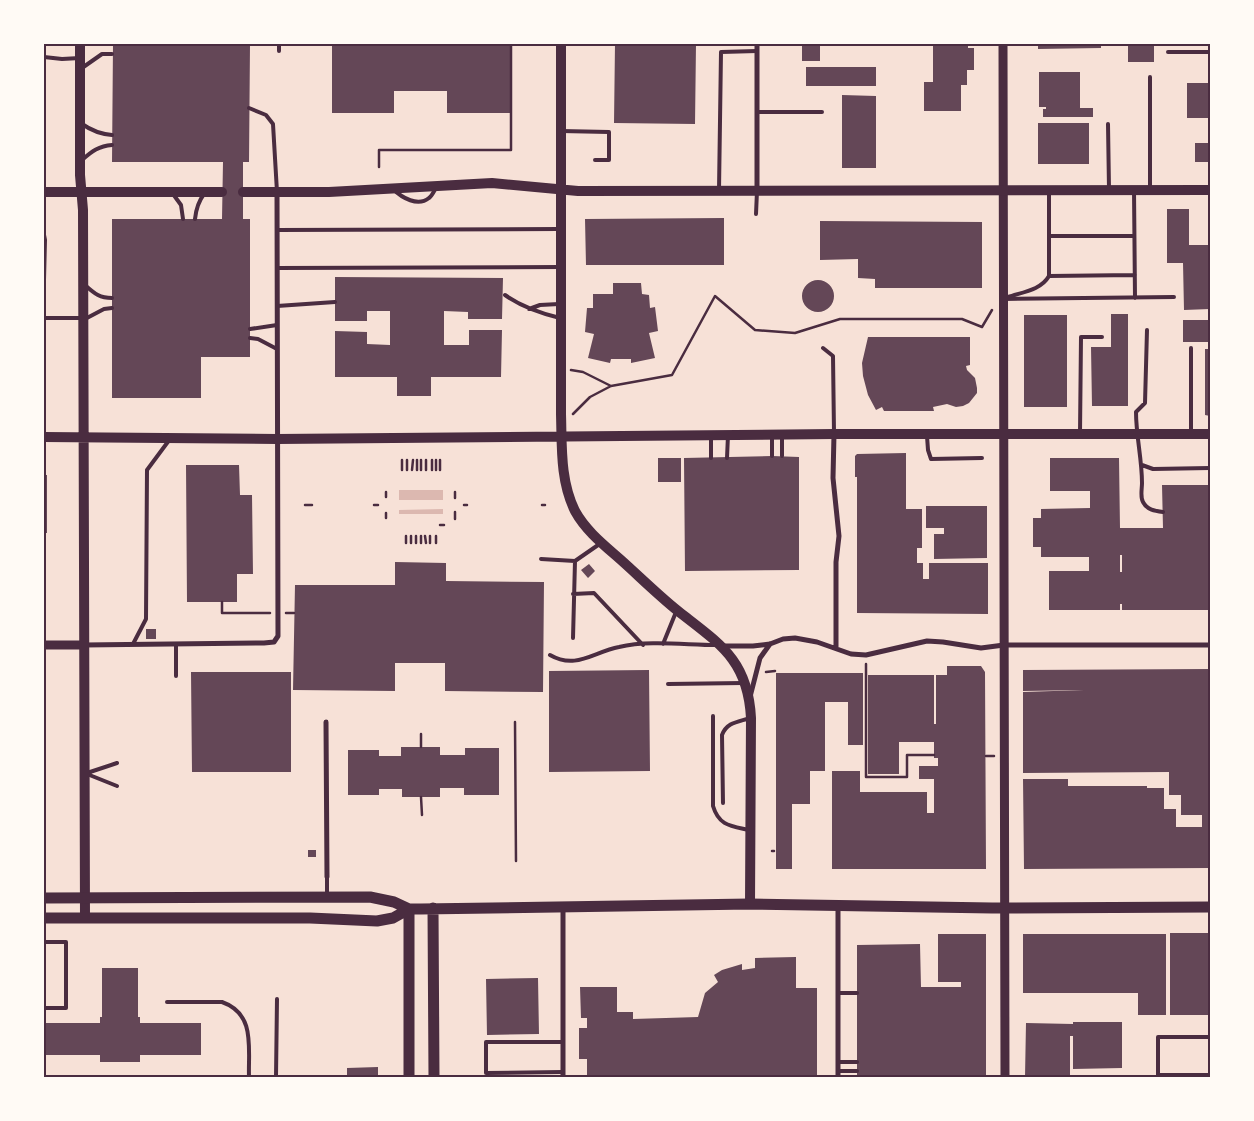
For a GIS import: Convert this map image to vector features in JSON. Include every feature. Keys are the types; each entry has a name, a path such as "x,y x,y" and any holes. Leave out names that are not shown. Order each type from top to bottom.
{"main road":[{"path":"80,44 84,436 85,918"},
{"path":"561,44 561,436 563,465 568,492 579,518 601,543 677,610 706,632 733,659 746,683 750,698 751,718 750,904"},
{"path":"243,192 329,192 492,183 578,191 1210,190"},
{"path":"44,192 222,192"},
{"path":"44,437 277,438 728,434 1210,434"},
{"path":"44,898 378,898 394,902 409,909"},
{"path":"44,918 310,918 378,921 393,918 409,909 750,904 1005,908 1210,907"},
{"path":"433,908 434,1077"},
{"path":"408,1077 409,909"}],"street":[{"path":"757,44 757,191"},
{"path":"1003,44 1004,1077"},
{"path":"44,645 274,642 278,636 277,192"},
{"path":"834,434 832,478 839,536 836,562 836,647"},
{"path":"720,646 753,646 795,638 836,647 851,654 866,655 926,641 981,648 1004,645 1210,645"},
{"path":"750,698 760,658 770,644"},
{"path":"326,722 327,877"},
{"path":"838,906 838,1074"},
{"path":"563,907 563,1075"}],"lane":[{"path":"279,44 279,51"},
{"path":"720,191 721,52 757,51"},
{"path":"1168,52 1210,52"},
{"path":"80,69 102,54 112,54"},
{"path":"44,57 80,58"},
{"path":"1150,77 1150,190"},
{"path":"44,92 44,153"},
{"path":"249,108 266,115 273,124 277,192"},
{"path":"757,112 822,112"},
{"path":"80,123 94,132 112,135"},
{"path":"1108,124 1109,190"},
{"path":"561,131 609,132 609,160 596,160"},
{"path":"80,162 101,146 112,145"},
{"path":"1004,299 1038,287 1049,276 1049,190"},
{"path":"1134,190 1135,298"},
{"path":"756,214 757,191"},
{"path":"172,192 181,205 183,219"},
{"path":"195,219 198,202 206,192"},
{"path":"277,230 561,229"},
{"path":"44,235 44,280"},
{"path":"1049,236 1134,236"},
{"path":"277,268 561,267"},
{"path":"1049,276 1135,275"},
{"path":"83,284 96,295 112,298"},
{"path":"505,295 529,309 561,318"},
{"path":"1004,299 1174,297"},
{"path":"277,306 335,302"},
{"path":"529,309 540,305 561,304"},
{"path":"44,318 83,319 104,309 112,308"},
{"path":"250,329 277,325"},
{"path":"1147,330 1146,403 1136,412 1136,434 1142,465 1142,500 1146,507 1163,512"},
{"path":"1080,434 1081,336 1102,337"},
{"path":"250,338 258,339 277,349"},
{"path":"823,348 833,356 834,434"},
{"path":"1191,348 1191,434"},
{"path":"727,458 728,434"},
{"path":"772,456 777,434"},
{"path":"777,434 782,456"},
{"path":"928,434 928,450 931,459 982,458"},
{"path":"711,435 711,458"},
{"path":"133,644 146,619 147,470 171,437"},
{"path":"1142,465 1153,469 1210,468"},
{"path":"541,559 575,561 601,543"},
{"path":"573,638 575,561"},
{"path":"573,594 594,593 643,645"},
{"path":"663,644 677,610"},
{"path":"176,644 176,676"},
{"path":"550,655 559,660 583,660 597,653 620,646 663,644 720,646"},
{"path":"668,684 746,683"},
{"path":"713,716 713,806 716,815 722,822 750,831"},
{"path":"723,803 722,734 730,724 751,718"},
{"path":"84,773 117,763"},
{"path":"84,773 117,786"},
{"path":"327,877 327,897"},
{"path":"44,942 66,942 66,1008 44,1008"},
{"path":"838,993 857,993"},
{"path":"276,1077 277,998"},
{"path":"167,1002 222,1002 235,1008 245,1021 248,1030 248,1077"},
{"path":"1210,1037 1158,1037 1158,1075 1210,1075"},
{"path":"563,1042 486,1042 486,1073 563,1075"},
{"path":"838,1062 857,1062"},
{"path":"838,1074 857,1071"}],"path":[{"path":"380,167 380,150 511,150 511,44"},
{"path":"573,414 590,398 611,386 672,375 714,296 755,330 795,333 840,318 962,319 982,327 993,309"},
{"path":"571,370 583,372 611,386"},
{"path":"402,460 402,470"},
{"path":"407,460 407,470"},
{"path":"412,460 412,470"},
{"path":"417,460 417,470"},
{"path":"422,460 422,470"},
{"path":"426,460 426,470"},
{"path":"436,470 436,460 436,470"},
{"path":"386,492 386,497"},
{"path":"455,492 455,498"},
{"path":"305,505 312,505"},
{"path":"455,512 455,519"},
{"path":"386,513 386,518"},
{"path":"406,536 406,543"},
{"path":"410,536 410,543"},
{"path":"416,536 416,543"},
{"path":"421,536 421,543"},
{"path":"426,536 426,543"},
{"path":"430,536 430,543"},
{"path":"436,536 436,543"},
{"path":"222,602 222,613 276,613"},
{"path":"285,613 294,613"},
{"path":"866,655 866,777 907,777 907,755 934,755"},
{"path":"765,672 775,671"},
{"path":"515,722 516,862"},
{"path":"421,734 421,747"},
{"path":"422,797 422,815"}],"shaded area":[{"path":"399,490 443,490 443,500 399,500"},
{"path":"443,509 443,514 399,514 399,510"}],"building":[{"path":"113,44 250,44 249,162 243,162 243,219 250,219 250,357 201,357 201,398 112,398 112,219 222,219 223,162 112,162"},
{"path":"332,44 510,44 510,113 447,113 447,91 394,91 394,113 332,113"},
{"path":"615,44 696,44 695,124 614,123"},
{"path":"802,44 820,44 820,61 802,61"},
{"path":"933,44 968,44 968,48 974,48 974,70 967,70 967,85 961,85 961,111 924,111 924,82 933,82"},
{"path":"1038,44 1101,44 1101,48 1038,49"},
{"path":"1128,44 1154,44 1154,62 1128,62"},
{"path":"806,67 876,67 876,86 806,86"},
{"path":"1039,72 1080,72 1080,108 1093,108 1093,117 1043,117 1043,109 1046,109 1046,107 1039,107"},
{"path":"1187,83 1210,83 1210,118 1187,118"},
{"path":"842,95 876,96 876,168 842,168"},
{"path":"1038,123 1089,123 1089,164 1038,164"},
{"path":"1195,143 1210,143 1210,162 1195,162"},
{"path":"1167,209 1189,209 1189,245 1210,245 1210,309 1184,310 1183,263 1167,263"},
{"path":"724,218 724,265 586,265 585,219"},
{"path":"820,221 982,222 982,288 875,288 875,279 858,278 858,259 820,260"},
{"path":"335,277 503,278 502,319 468,319 468,312 444,311 444,345 469,345 469,330 502,330 501,377 431,377 431,396 397,396 397,377 335,377 335,331 367,332 367,344 390,345 390,311 367,311 367,321 335,321"},
{"path":"818,280 824,281 829,285 833,290 833,302 829,307 824,311 818,312 812,311 807,307 803,302 802,296 803,290 807,285 812,281"},
{"path":"613,283 641,283 642,294 649,295 650,308 655,307 658,331 649,333 655,358 631,363 631,359 611,359 610,363 588,358 594,334 585,332 587,308 593,308 593,294 613,294"},
{"path":"1111,314 1128,314 1128,406 1092,406 1091,347 1111,347"},
{"path":"1024,315 1067,315 1067,407 1024,407"},
{"path":"1183,320 1210,320 1210,342 1183,342"},
{"path":"868,337 970,337 970,365 966,366 967,370 975,378 977,393 969,403 963,406 956,407 947,404 933,407 934,411 884,411 882,407 876,410 868,395 863,376 862,363"},
{"path":"1205,349 1210,349 1210,416 1205,415"},
{"path":"906,453 906,509 922,509 922,548 917,548 917,563 923,563 923,579 929,579 929,563 988,563 988,614 857,613 857,477 855,477 855,456 857,454"},
{"path":"799,457 799,570 685,571 684,458"},
{"path":"658,458 681,458 681,482 658,482"},
{"path":"1050,458 1119,458 1120,528 1163,528 1162,485 1208,485 1208,492 1210,492 1210,569 1208,569 1208,574 1210,574 1210,610 1122,610 1122,604 1120,604 1120,610 1049,610 1049,571 1089,571 1089,557 1041,557 1041,547 1033,547 1033,518 1041,518 1041,509 1090,508 1090,491 1050,491","holes":["1120,555 1122,555 1122,572 1120,572"]},
{"path":"186,465 239,465 240,495 252,495 253,574 237,574 237,602 187,602"},
{"path":"44,475 47,475 47,533 44,533"},
{"path":"926,506 987,506 987,558 934,559 934,534 944,534 944,528 926,528"},
{"path":"44,549 46,549 46,606 44,606"},
{"path":"395,562 446,563 446,581 544,582 543,692 445,691 445,663 395,663 395,691 293,690 295,585 395,585"},
{"path":"589,564 595,571 588,578 581,570"},
{"path":"146,629 156,629 156,639 146,639"},
{"path":"947,666 981,666 985,672 986,869 832,869 832,771 860,771 860,792 927,792 927,813 934,813 934,779 919,779 919,766 938,766 938,758 934,758 934,742 899,742 899,774 868,774 868,675 934,675 934,724 936,724 936,675 947,675"},
{"path":"1210,669 1210,868 1024,869 1023,779 1068,779 1068,786 1147,786 1147,788 1164,788 1164,809 1176,809 1176,827 1202,827 1202,815 1181,815 1181,795 1169,795 1169,772 1023,773 1023,692 1084,690 1023,691 1023,670"},
{"path":"649,670 650,771 549,772 549,671"},
{"path":"191,672 291,672 291,772 192,772"},
{"path":"776,673 863,673 863,745 848,745 848,702 825,702 825,771 810,771 810,804 792,804 792,869 776,869"},
{"path":"401,747 440,747 440,755 465,755 465,748 499,748 499,795 464,795 464,788 440,788 440,797 402,797 402,789 379,789 379,795 348,795 348,750 379,750 379,756 401,756"},
{"path":"308,850 316,850 316,857 308,857"},
{"path":"1170,933 1210,933 1208,1015 1170,1015"},
{"path":"938,934 986,934 986,1077 857,1077 857,945 920,944 921,987 961,987 961,982 938,982"},
{"path":"1023,934 1166,934 1166,1015 1138,1015 1138,993 1023,993"},
{"path":"796,957 796,988 817,988 817,1077 587,1077 587,1059 579,1059 579,1028 587,1028 587,1018 581,1018 580,987 617,987 617,1012 633,1012 633,1019 698,1017 705,993 718,982 714,975 722,970 742,964 742,970 755,968 755,958"},
{"path":"102,968 138,968 138,1017 140,1017 140,1023 201,1023 201,1055 140,1055 140,1062 100,1062 100,1055 44,1055 44,1023 100,1023 100,1017 102,1017"},
{"path":"538,978 539,1034 487,1035 486,979"},
{"path":"1208,995 1210,995 1210,1012 1208,1012"},
{"path":"1073,1022 1122,1022 1122,1068 1073,1069 1073,1036 1070,1036 1070,1077 1025,1077 1026,1023 1073,1024"},
{"path":"378,1067 378,1077 347,1077 347,1068"}]}
